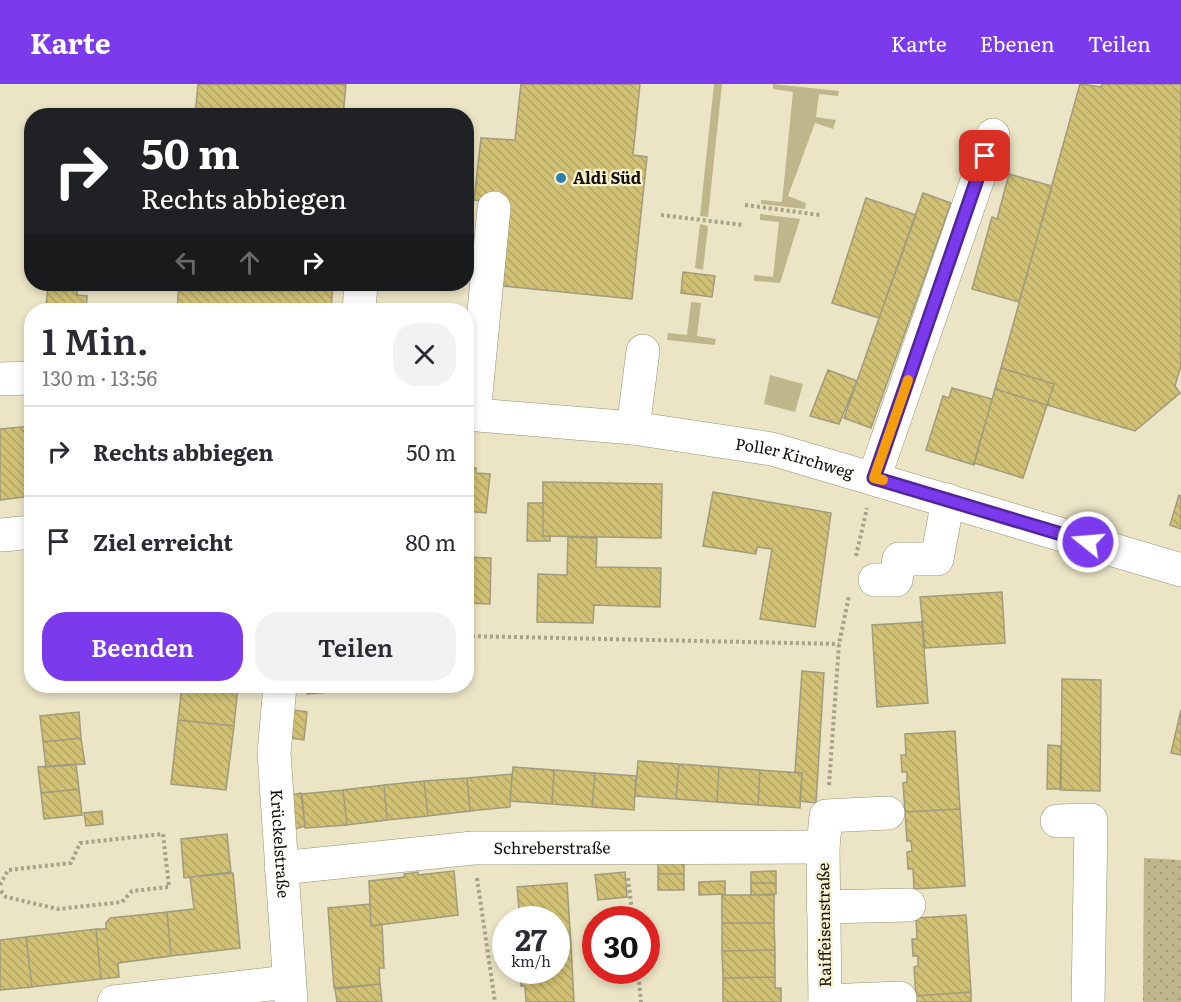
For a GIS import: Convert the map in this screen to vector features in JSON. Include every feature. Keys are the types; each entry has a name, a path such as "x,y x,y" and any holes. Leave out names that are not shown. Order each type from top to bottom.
{"street":[{"path":"876,478 993,135"},
{"path":"474,380 494,208"},
{"path":"633,428 643,351"},
{"path":"0,379 24,378"},
{"name":"Poller Kirchweg","path":"474,414 633,428 772,449 1181,570"},
{"path":"860,577 896,580 899,559 937,559 948,500"},
{"name":"Krückelstraße","path":"279,693 274,753 290,992"},
{"name":"Schreberstraße","path":"281,868 472,848 625,849 825,831 888,813"},
{"path":"1057,821 1091,820 1088,1002"},
{"name":"Raiffeisenstraße","path":"825,831 825,1001"},
{"path":"824,907 909,905"},
{"path":"114,1002 290,992"},
{"path":"825,1001 900,998"}],"path":[{"path":"745,205 820,215"},
{"path":"661,215 742,225"},
{"path":"825,831 839,644 860,577 864,517 876,478"},
{"path":"474,636 839,644"},
{"path":"0,885 8,870 71,863 80,843 163,834 169,887 132,891 122,902 58,909 6,897 0,890"},
{"path":"472,848 495,1002"},
{"path":"625,849 631,906"},
{"path":"639,984 641,1002"}],"shaded area":[{"path":"714,84 722,84 708,217 700,216"},
{"path":"773,84 839,91 838,96 819,94 816,117 836,120 833,129 815,123 788,196 806,203 805,209 761,204 761,200 782,202 793,92 773,89"},
{"path":"760,214 800,219 780,283 754,281 754,275 773,277 779,222 760,220"},
{"path":"700,224 708,226 703,270 695,268"},
{"path":"691,302 701,303 697,336 716,339 715,345 667,340 668,333 687,335"},
{"path":"770,375 803,384 795,412 764,404"},
{"path":"1144,858 1181,860 1181,1002 1143,1002"}],"building":[{"path":"198,84 346,84 344,108 196,108"},
{"name":"Aldi Süd","path":"521,84 640,84 633,155 647,157 632,299 503,286 509,204 474,200 481,138 515,140"},
{"path":"1080,84 1101,87 1102,84 1181,84 1181,366 1175,386 1180,393 1135,431 1047,405 1054,384 1001,368"},
{"path":"1009,174 1052,186 1019,302 972,289 992,217 997,219"},
{"path":"923,193 951,203 871,428 844,418"},
{"path":"866,198 916,215 879,318 832,303"},
{"path":"683,272 715,276 712,297 681,293"},
{"path":"47,291 77,291 77,295 87,296 86,303 46,303"},
{"path":"178,291 332,291 332,303 178,303"},
{"path":"1001,368 1054,384 1047,405 995,389"},
{"path":"828,370 857,381 839,424 810,416"},
{"path":"952,388 992,399 974,465 926,450 943,396 949,398"},
{"path":"995,389 1047,405 1023,478 974,463"},
{"path":"24,427 24,497 0,500 0,429"},
{"path":"474,468 476,473 490,474 486,513 474,512"},
{"path":"543,482 662,484 661,538 543,536"},
{"path":"713,492 831,513 815,627 760,619 772,549 757,547 756,554 703,546"},
{"path":"1179,495 1181,496 1181,529 1170,525"},
{"path":"528,503 543,503 543,536 550,536 550,541 527,541"},
{"path":"568,537 597,538 596,567 661,568 660,607 594,605 593,623 537,622 538,574 567,575"},
{"path":"474,557 491,558 490,604 474,603"},
{"path":"1002,592 1005,643 925,648 920,597"},
{"path":"922,622 928,703 877,707 872,625"},
{"path":"802,671 824,673 816,803 800,801 802,773 795,772"},
{"path":"1062,679 1101,680 1100,791 1061,790"},
{"path":"181,693 237,693 234,726 178,720"},
{"path":"293,710 307,712 304,740 291,738"},
{"path":"1181,710 1181,755 1171,753"},
{"path":"79,712 81,738 43,742 40,716"},
{"path":"178,720 234,726 226,790 171,784"},
{"path":"955,731 960,809 905,812 903,783 907,782 907,772 902,772 901,755 906,755 905,734"},
{"path":"81,738 85,764 46,767 43,742"},
{"path":"1048,745 1061,746 1060,789 1047,789"},
{"path":"638,761 679,764 676,799 635,796"},
{"path":"76,764 79,789 41,793 38,767"},
{"path":"679,764 719,767 717,802 676,799"},
{"path":"513,767 554,770 552,804 510,801"},
{"path":"719,767 760,770 758,805 717,802"},
{"path":"554,770 595,773 592,807 552,804"},
{"path":"760,770 802,773 800,808 758,805"},
{"path":"595,773 636,776 634,810 592,807"},
{"path":"512,774 510,807 470,811 467,778"},
{"path":"467,778 470,811 428,816 424,781"},
{"path":"424,781 428,816 387,820 384,785"},
{"path":"384,785 387,820 347,825 343,790"},
{"path":"79,789 82,815 44,819 41,793"},
{"path":"343,790 347,825 305,828 302,794"},
{"path":"301,793 305,826 292,830 290,795"},
{"path":"960,809 965,886 914,889 913,869 908,869 907,852 912,851 911,841 907,841 905,812"},
{"path":"102,811 103,824 86,826 84,813"},
{"path":"227,834 231,872 184,878 181,839"},
{"path":"658,861 684,861 684,874 658,874"},
{"path":"454,871 458,915 371,926 369,881 405,877 404,874 418,872 418,875"},
{"path":"776,871 776,883 751,883 751,872"},
{"path":"625,872 627,897 598,900 595,875"},
{"path":"233,873 240,948 171,956 167,912 194,909 190,877"},
{"path":"658,874 684,874 684,890 658,890"},
{"path":"725,881 725,894 699,895 699,882"},
{"path":"567,883 568,906 519,906 517,887"},
{"path":"751,883 776,883 776,894 751,895"},
{"path":"722,895 774,895 774,923 722,923"},
{"path":"370,904 371,926 382,924 384,968 379,968 380,984 334,988 328,908"},
{"path":"167,912 171,956 118,963 119,977 101,979 96,929 106,929 106,923 110,918"},
{"path":"966,915 971,992 916,996 914,967 918,966 918,956 913,956 912,939 917,939 916,918"},
{"path":"722,923 774,923 775,950 722,951"},
{"path":"96,929 101,979 32,987 26,937"},
{"path":"26,937 32,987 0,990 0,940"},
{"path":"570,945 574,1002 526,1002 525,986 521,984 570,984"},
{"path":"775,950 775,977 723,978 722,951"},
{"path":"775,977 775,988 781,988 781,1002 723,1002 723,978"},
{"path":"380,984 382,1002 337,1002 335,989"},
{"path":"971,992 971,1002 916,1002 916,996"}],"slow traffic":[{"path":"883,480 874,478 908,380"}],"place":[{"name":"Aldi Süd","path":"561,178"}],"route":[{"path":"985,156 874,478 1088,542"}]}
